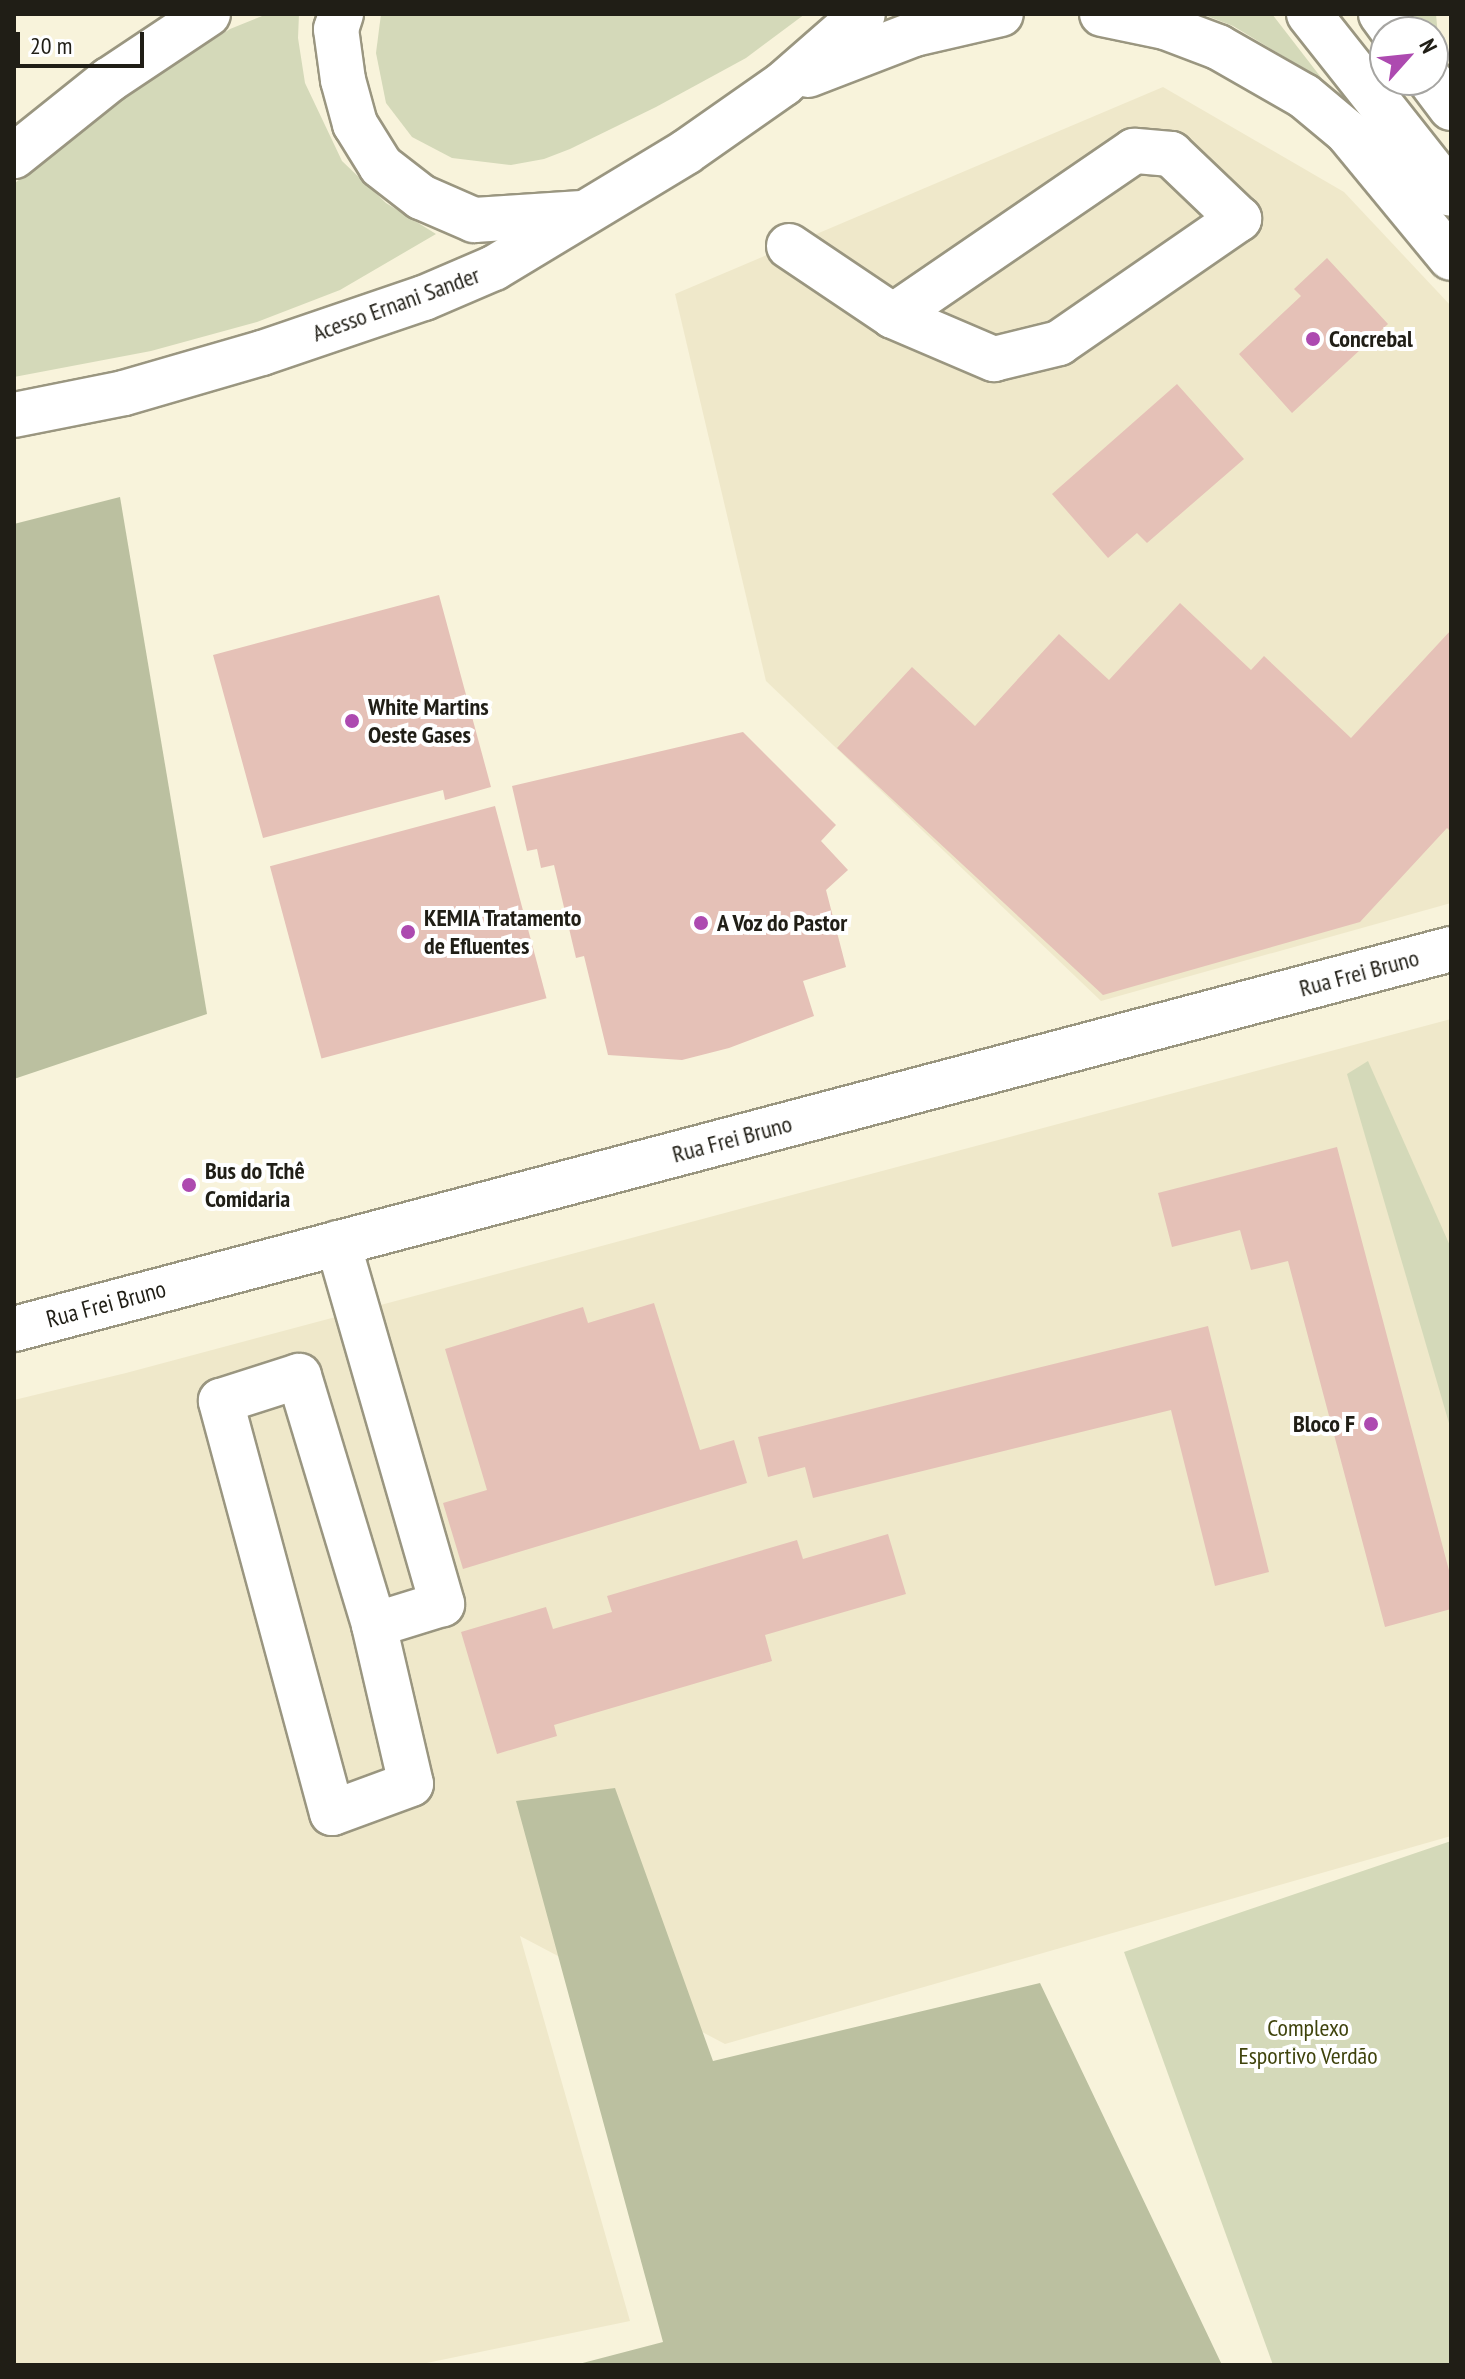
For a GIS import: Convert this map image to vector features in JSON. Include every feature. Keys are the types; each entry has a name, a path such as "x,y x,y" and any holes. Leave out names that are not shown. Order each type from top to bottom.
{"main road":[{"path":"14,156 109,80 208,14"},
{"path":"341,14 336,29 343,80 355,124 381,166 421,197 474,220 589,213"},
{"path":"783,84 863,14"},
{"path":"783,84 914,34 1001,14"},
{"path":"1102,14 1165,27 1218,47 1304,96 1347,132 1451,258"},
{"path":"1309,14 1451,194"},
{"name":"Acesso Ernani Sander","path":"14,415 124,393 262,353 424,298 494,268 686,152 783,84"},
{"path":"789,246 893,316 994,359 1059,343 1239,219 1171,154 1134,151 893,316"},
{"name":"Rua Frei Bruno","path":"14,1329 1451,949"},
{"path":"338,1243 442,1604 374,1625"},
{"path":"299,1376 374,1625 411,1784 332,1813 221,1401 299,1376"}],"shaded area":[{"path":"1163,87 1344,192 1451,306 1451,903 1101,1001 766,681 675,294"},
{"path":"1451,1019 1451,1836 725,2044 520,1936 630,2321 417,2365 14,2365 14,1400 126,1373"}],"green space":[{"path":"267,14 299,14 298,38 305,83 342,161 386,203 436,234 340,290 257,322 151,351 14,377 14,184 74,133 135,90 230,29"},
{"path":"381,14 805,14 746,58 656,107 570,149 544,159 511,165 452,158 412,137 386,103 376,53"},
{"path":"1202,14 1272,14 1323,80 1233,26"},
{"path":"1407,14 1436,16 1409,16"},
{"path":"120,497 207,1014 14,1079 14,524"},
{"path":"1368,1061 1451,1248 1451,1430 1347,1074"},
{"path":"615,1788 713,2061 1040,1983 1222,2365 575,2365 663,2342 516,1801"},
{"name":"Complexo Esportivo Verdão","path":"1451,1841 1451,2365 1273,2365 1124,1952"}],"building":[{"name":"Concrebal","path":"1327,258 1388,324 1292,413 1239,354 1301,296 1294,289"},
{"path":"1177,384 1244,459 1147,543 1137,533 1108,558 1052,494"},
{"name":"White Martins Oeste Gases","path":"439,595 491,787 445,800 443,790 263,838 213,655"},
{"path":"1180,603 1251,670 1264,656 1351,738 1451,630 1451,832 1447,828 1360,922 1103,995 837,748 912,667 975,726 1059,634 1109,680"},
{"name":"A Voz do Pastor","path":"743,732 836,825 821,841 848,870 826,890 846,967 803,981 814,1016 729,1048 682,1060 608,1055 584,956 576,958 554,865 541,868 537,849 527,851 512,786"},
{"name":"KEMIA Tratamento de Efluentes","path":"495,806 547,998 321,1059 270,866"},
{"name":"Bloco F","path":"1337,1147 1451,1578 1451,1609 1385,1627 1288,1261 1251,1270 1240,1230 1172,1247 1158,1193"},
{"path":"654,1303 700,1450 734,1440 747,1483 463,1569 443,1503 487,1490 445,1349 583,1307 588,1323"},
{"path":"1208,1326 1269,1572 1215,1586 1171,1410 813,1498 805,1467 768,1477 758,1437"},
{"path":"888,1534 906,1594 765,1635 772,1661 554,1725 557,1736 497,1754 461,1632 546,1607 553,1629 612,1612 607,1596 797,1540 803,1559"}],"place":[{"name":"Concrebal","path":"1313,339"},
{"name":"White Martins Oeste Gases","path":"352,721"},
{"name":"A Voz do Pastor","path":"701,923"},
{"name":"KEMIA Tratamento de Efluentes","path":"408,932"},
{"name":"Bus do Tchê Comidaria","path":"189,1185"},
{"name":"Bloco F","path":"1371,1424"}]}
